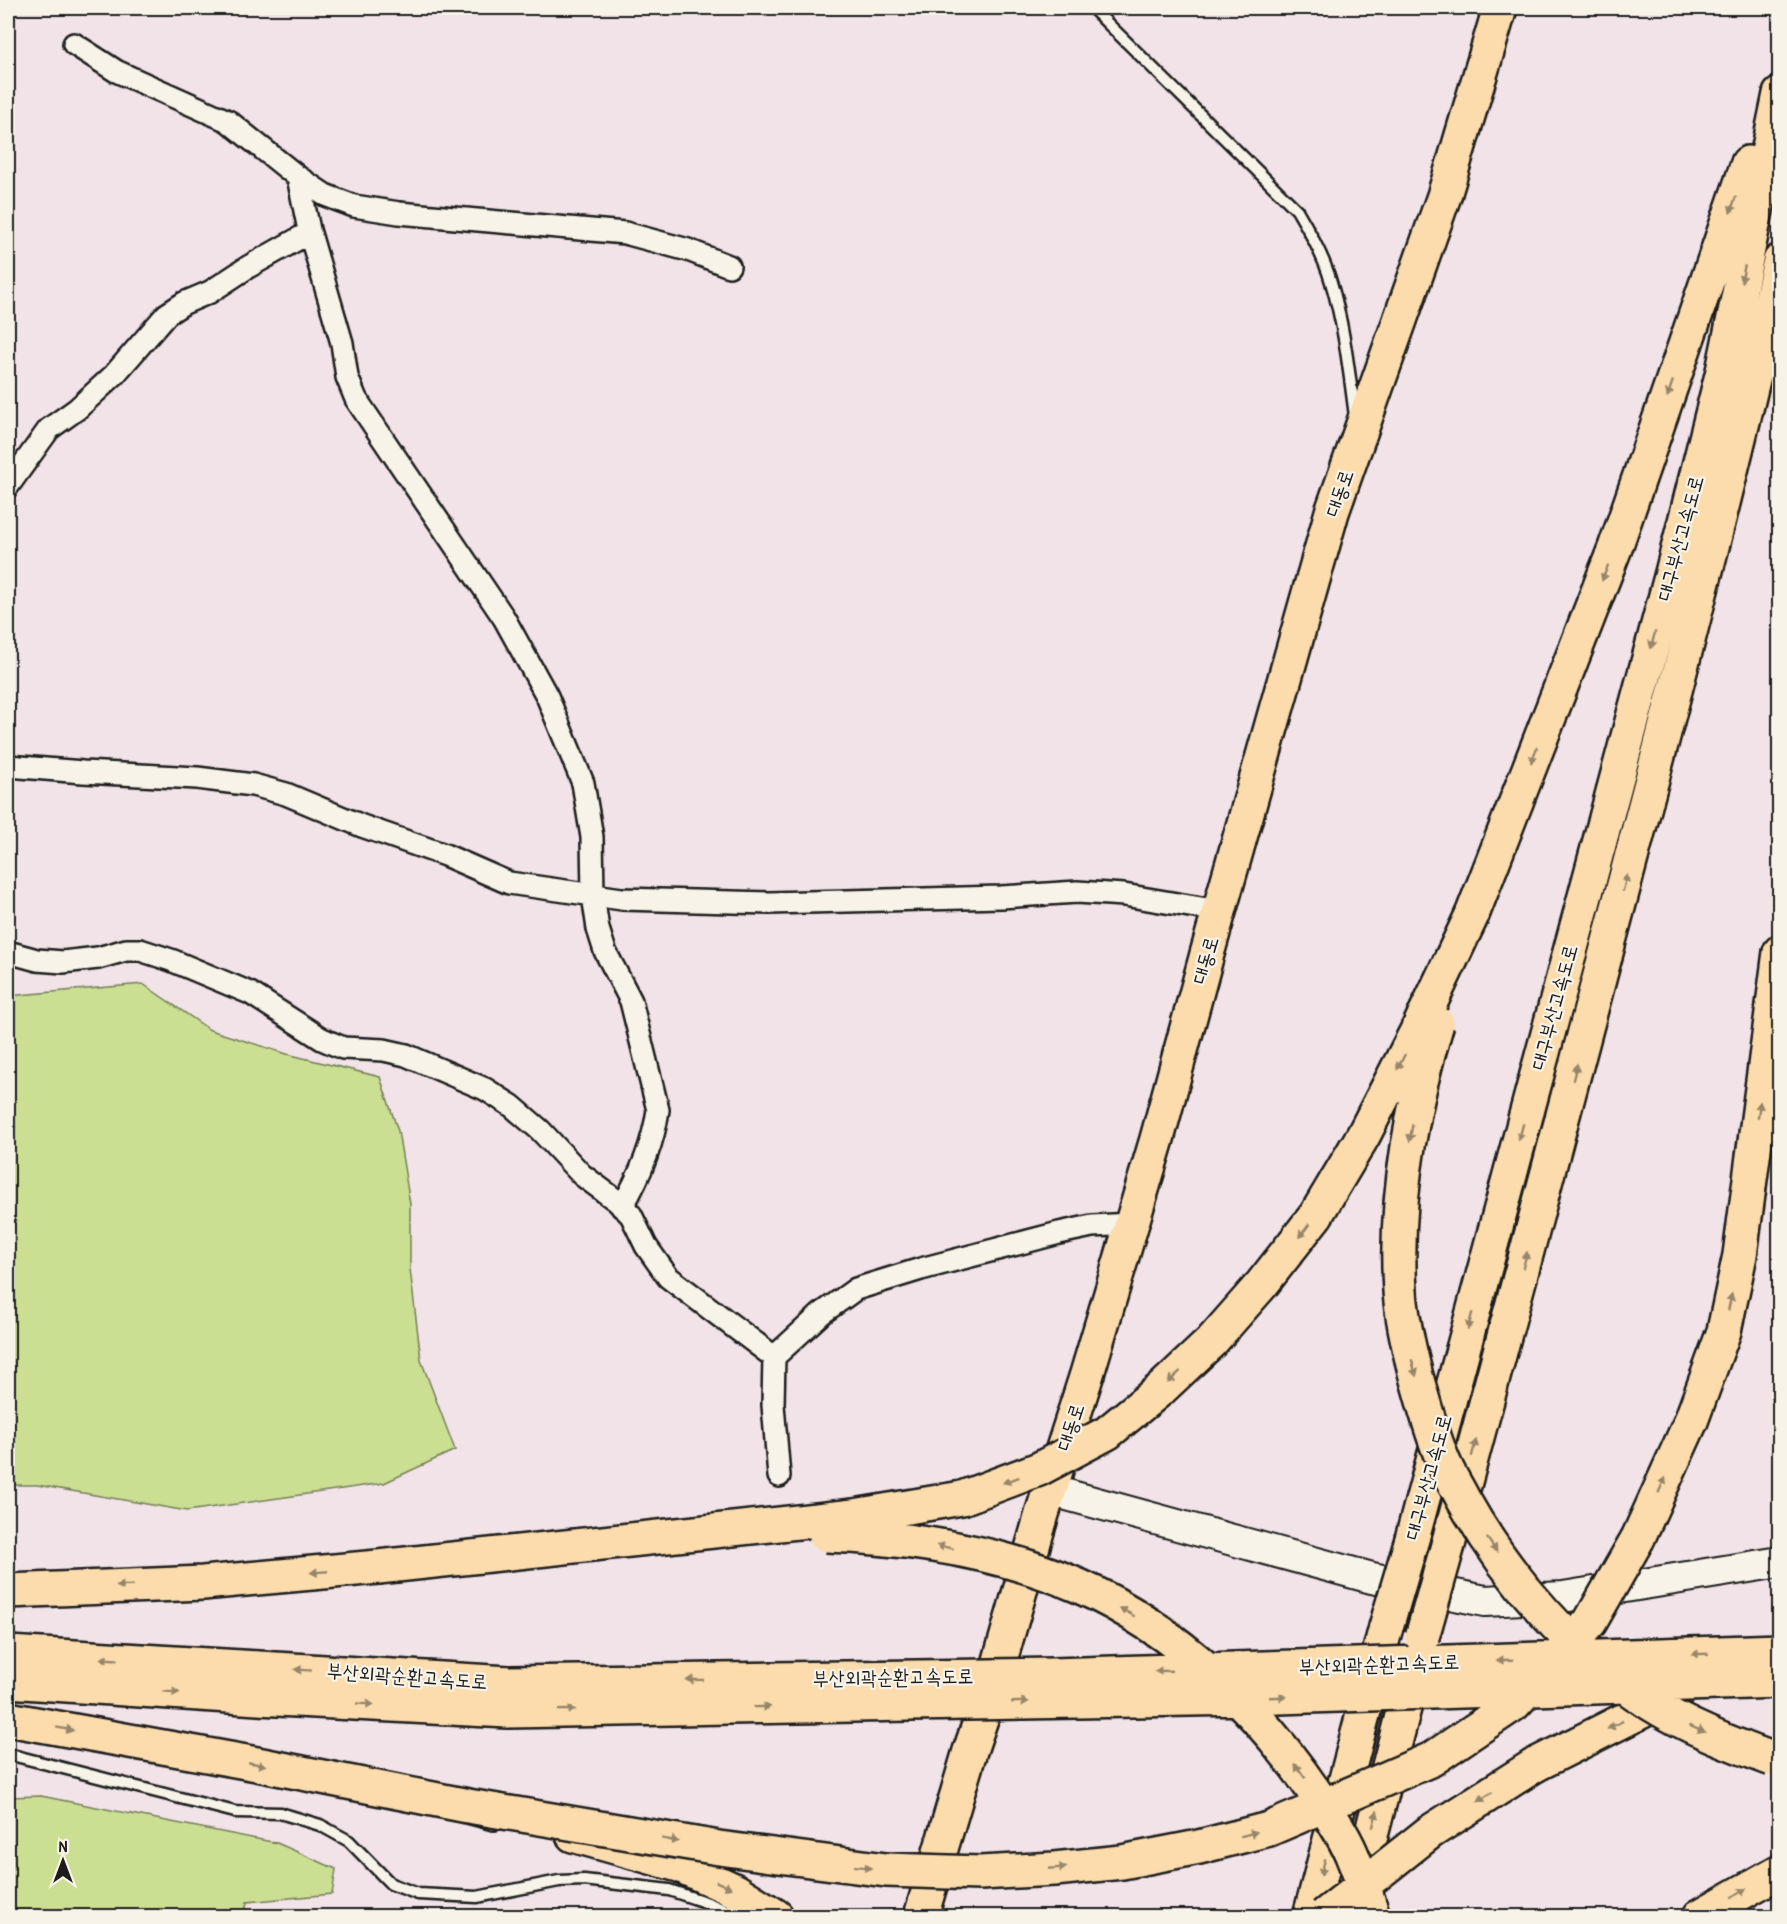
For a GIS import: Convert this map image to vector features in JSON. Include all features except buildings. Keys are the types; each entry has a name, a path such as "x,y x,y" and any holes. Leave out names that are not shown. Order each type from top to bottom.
{"main road":[{"name":"대동로","path":"921,1917 1157,1139 1332,512 1444,196 1500,8"},
{"path":"1776,1760 1688,1724 1648,1702 1600,1667 1558,1627 1516,1579 1476,1523 1444,1464 1423,1402 1408,1346 1400,1293 1399,1248 1404,1173 1415,1104 1433,1036 1472,915 1616,548 1779,70"},
{"name":"대구부산고속도로","path":"1310,1917 1386,1627 1412,1539 1672,573 1723,371 1779,94"},
{"name":"대구부산고속도로","path":"1350,1917 1422,1637 1590,1016 1702,585 1755,376 1779,261"},
{"path":"8,1591 203,1583 483,1557 854,1516 962,1498 1039,1469 1107,1433 1162,1388 1211,1342 1262,1284 1316,1215 1368,1126 1419,1027 1472,915"},
{"path":"8,1719 257,1764 468,1806 719,1848 886,1870 980,1873 1122,1862 1199,1847 1269,1828 1432,1759 1514,1704 1590,1622 1638,1538 1691,1421 1724,1331 1740,1255 1779,952"},
{"path":"483,1557 784,1533 858,1536 920,1541 1006,1560 1078,1586 1128,1611 1183,1648 1250,1710 1299,1769 1328,1814 1354,1859 1373,1917"},
{"path":"1324,1917 1430,1832 1534,1765 1779,1642"},
{"name":"부산외곽순환고속도로","path":"8,1653 508,1697 1053,1675 1779,1651"},
{"name":"부산외곽순환고속도로","path":"8,1681 258,1698 1246,1698 1779,1681"},
{"path":"468,1806 679,1865 736,1891 776,1917"},
{"path":"1700,1917 1779,1871"}],"street":[{"path":"74,44 116,71 228,121 298,177 325,195 354,206 399,213 625,233 688,250 729,266"},
{"path":"298,177 309,230 342,343 347,377 356,399 504,618 547,696 583,783 592,837 593,895 598,929 605,951 631,1001 658,1110 656,1127 646,1161 622,1207"},
{"path":"8,486 49,429 77,409 114,375 168,314 184,303 210,292 248,267 305,235 309,230"},
{"path":"8,766 197,778 253,785 286,794 362,826 445,855 509,883 622,900 769,903 1000,897 1077,892 1124,895 1219,911"},
{"path":"8,952 37,960 63,962 98,958 126,950 140,950 171,960 250,993 322,1039 343,1048 384,1050 416,1059 485,1089 512,1106 540,1130 582,1175 631,1215 646,1246 668,1277 774,1357"},
{"path":"779,1476 773,1404 774,1357 821,1314 856,1289 921,1269 1059,1233 1092,1226 1132,1224"},
{"path":"1050,1490 1372,1578 1485,1602 1563,1597 1779,1562"}],"lane":[{"path":"1092,8 1284,196 1306,225 1317,246 1333,290 1348,366 1358,439"},
{"path":"8,1754 235,1812 280,1813 320,1825 349,1841 391,1884 418,1894 477,1897 535,1885 584,1880 669,1890 708,1903 738,1917"}],"green space":[{"path":"143,984 210,1030 287,1054 380,1077 398,1131 410,1204 410,1269 421,1360 455,1450 384,1483 187,1511 37,1485 8,1485 8,996"},
{"path":"41,1796 277,1843 336,1869 332,1894 247,1902 244,1916 8,1916 8,1797"}]}
